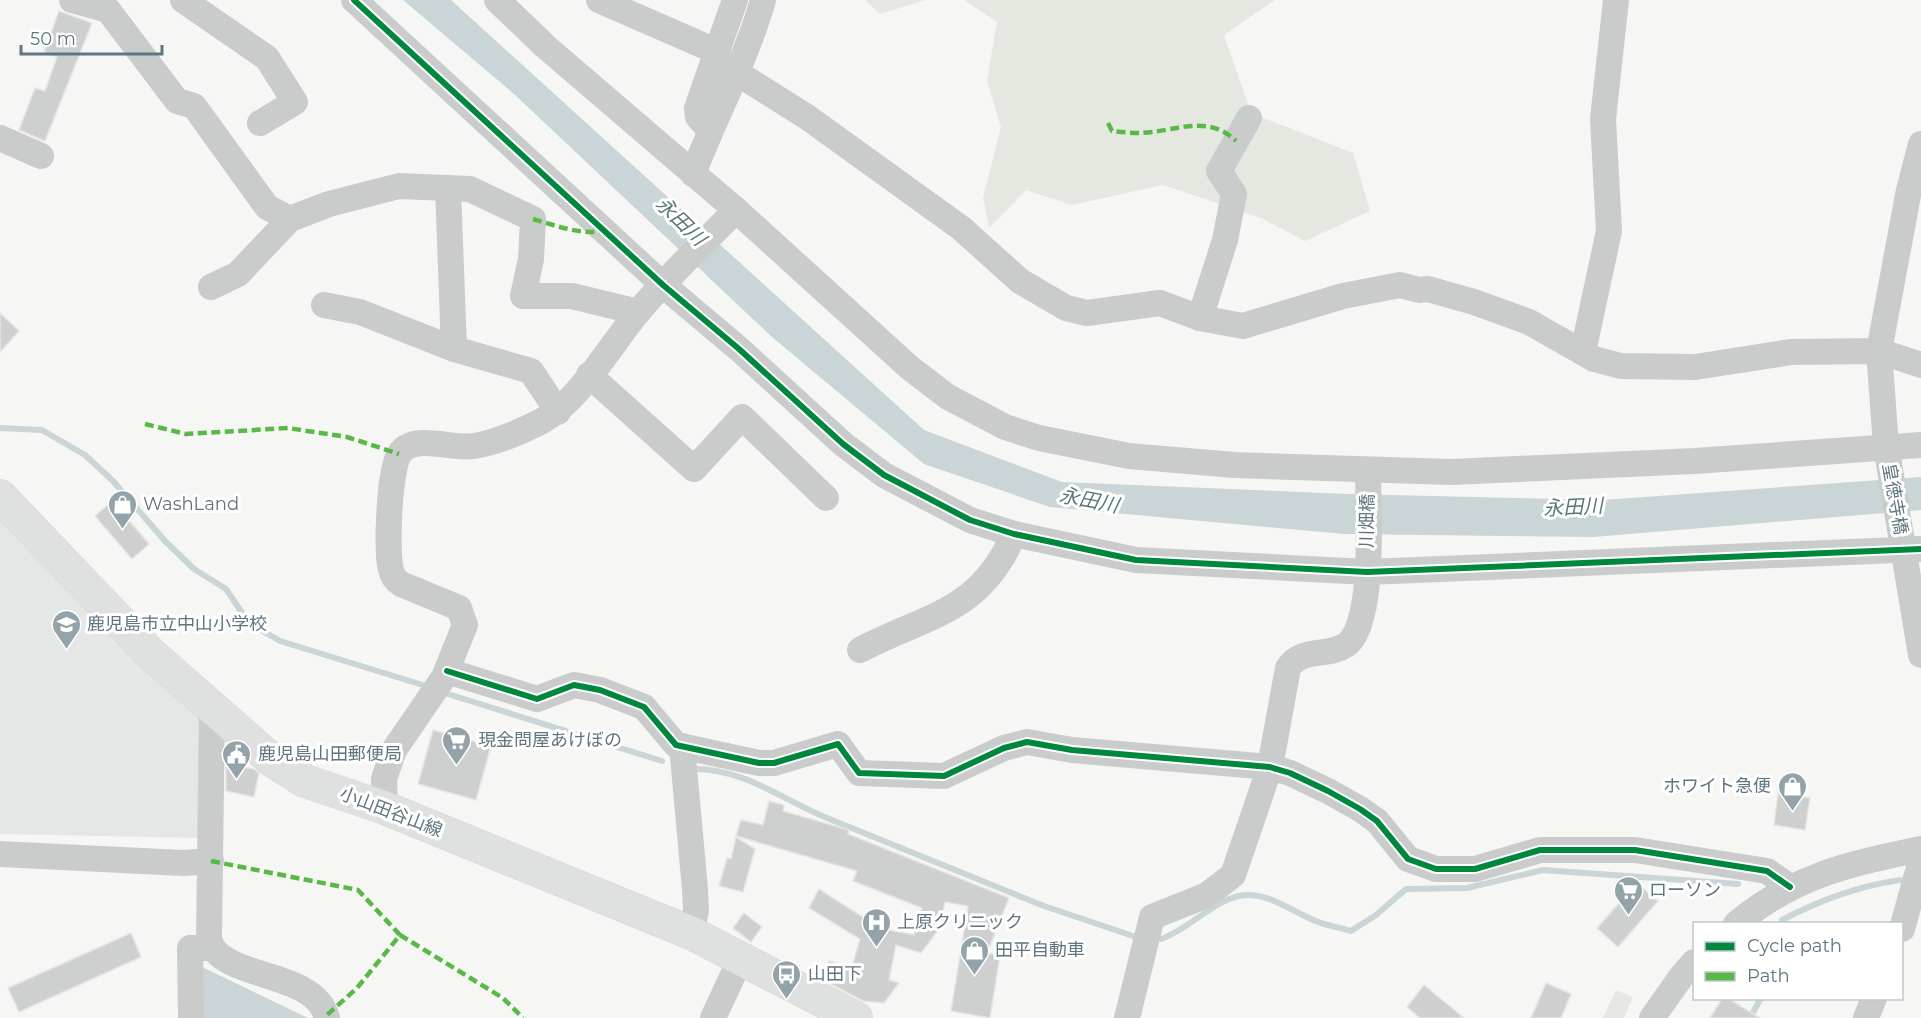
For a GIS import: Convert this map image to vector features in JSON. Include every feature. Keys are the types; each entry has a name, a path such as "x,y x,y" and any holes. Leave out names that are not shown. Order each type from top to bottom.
{"main road":[{"name":"小山田谷山線","path":"0,496 149,652 273,761 305,781 385,808 691,933 856,1018"}],"street":[{"path":"72,0 108,10 177,101 194,106 267,207 290,219"},
{"path":"183,0 267,58 295,102 260,123"},
{"path":"354,0 663,285 739,349 843,444 884,475 970,520 1014,534 1136,560 1367,572 1912,550"},
{"path":"497,0 546,47 736,210 910,368 948,397 1005,427 1039,438 1128,456 1234,465 1451,472 1695,461 1921,445"},
{"path":"599,0 718,52"},
{"path":"710,130 698,117 698,108 735,0"},
{"path":"693,174 710,130 737,73 763,0"},
{"path":"1583,352 1609,231 1604,119 1616,0"},
{"path":"737,73 807,117 961,228 1020,281 1066,308 1087,313 1160,303 1200,318 1243,326 1260,323 1343,296 1400,285 1474,302 1530,322 1594,359 1622,366 1695,367 1791,352 1879,351 1921,365"},
{"path":"1200,318 1224,240 1234,194 1219,171 1249,118"},
{"path":"0,138 41,156"},
{"name":"皇徳寺橋","path":"1921,144 1909,190 1879,351 1886,446 1912,550 1921,655"},
{"path":"211,287 238,274 290,219 329,204 399,186 470,189 533,219 531,259 523,296 572,296 638,312"},
{"path":"448,188 454,349"},
{"path":"385,808 384,779 394,750 447,670 465,625 459,608 401,585 394,579 388,559 392,471 399,454 405,448 416,444 472,447 510,437 558,412 638,312 736,210"},
{"path":"324,305 360,312 454,349 531,371 558,412"},
{"path":"589,375 694,470 742,417 826,498"},
{"name":"川畑橋","path":"1127,1018 1152,917 1207,895 1233,876 1270,767 1288,668 1294,660 1301,656 1336,649 1354,638 1365,612 1368,470"},
{"path":"860,650 942,613 984,585 1004,558 1014,534"},
{"path":"447,670 537,699 574,685 600,690 644,707 676,745 759,763 774,763 838,744 859,773 944,776 1004,748 1027,742 1072,750 1270,767 1290,773 1360,809 1377,821 1408,859 1436,869 1474,869 1540,850 1635,850 1767,871 1790,887"},
{"path":"212,707 209,940 220,958 281,980 312,996 327,1018"},
{"path":"682,746 695,889 696,911 691,933"},
{"path":"1739,922 1790,887 1846,864 1921,849"},
{"path":"0,854 183,863 211,861"},
{"path":"1910,924 1921,860"},
{"path":"191,1018 190,948 212,948"},
{"path":"713,1018 740,960"},
{"path":"1652,1018 1693,964"},
{"path":"1866,1018 1874,1000"}],"shaded area":[{"path":"865,0 926,0 880,14"},
{"path":"964,0 1275,0 1224,35 1251,113 1353,153 1370,211 1305,241 1261,218 1163,185 1072,205 1026,190 989,228 983,197 1001,127 987,81 997,22"},
{"name":"鹿児島市立中山小学校","path":"0,516 203,719 201,838 0,834"},
{"path":"1616,990 1633,997 1624,1018 1603,1018"}],"water":[{"name":"永田川","path":"403,0 451,0 924,430 1062,482 1349,494 1603,500 1921,477 1921,510 1593,537 1344,534 1050,507 924,464 772,337 514,94"},
{"path":"198,965 308,1018 198,1018"}],"building":[{"path":"59,11 92,23 45,141 19,130 35,88 45,91 57,57 44,52"},
{"path":"0,313 19,331 0,352"},
{"name":"WashLand","path":"112,501 149,544 132,559 95,516"},
{"path":"433,730 491,746 476,800 418,784"},
{"name":"鹿児島山田郵便局","path":"226,764 254,769 259,773 254,797 226,791"},
{"name":"ホワイト急便","path":"1778,793 1810,798 1805,830 1774,825"},
{"path":"769,801 784,805 783,811 849,830 848,834 1009,898 987,953 1000,955 990,1018 951,1011 968,906 945,902 939,929 921,953 896,945 889,980 899,983 884,1003 863,1001 823,980 829,961 852,967 860,939 809,908 819,889 880,928 914,935 922,908 853,881 857,871 736,836 741,820 763,825"},
{"path":"736,837 755,849 743,892 719,886 727,858 731,859"},
{"name":"ローソン","path":"1637,883 1658,901 1618,947 1597,928"},
{"path":"744,913 762,927 751,942 733,928"},
{"path":"131,933 141,957 19,1012 8,988"},
{"path":"1546,983 1571,994 1561,1018 1531,1018"},
{"path":"1424,985 1464,1018 1420,1018 1407,1007"},
{"path":"1721,1000 1731,1000 1760,1018 1710,1018"}],"waterway":[{"path":"0,428 42,430 85,455 113,481 165,541 194,569 226,589 249,623 280,641 426,686"},
{"path":"448,694 662,761"},
{"path":"690,769 727,773 744,779 827,818 1044,906 1136,937"},
{"path":"1161,939 1220,903 1240,896 1261,896 1316,921 1351,931 1376,915 1406,889 1467,888 1543,870 1738,884"},
{"path":"1782,922 1825,900 1854,890 1900,880"},
{"path":"1750,1018 1760,1000"}],"marked path":[{"path":"1108,123 1112,131 1137,133 1202,126 1214,128 1236,141"},
{"path":"533,219 578,231 605,231"},
{"path":"145,424 186,434 288,428 347,437 399,454"},
{"path":"211,861 358,890 400,935 357,988 327,1015"},
{"path":"400,935 503,998 523,1018"}],"cycle path":[{"path":"354,0 663,285 739,349 843,444 884,475 970,520 1014,534 1136,560 1367,572 1921,549"},
{"path":"447,671 537,699 574,685 600,690 644,707 676,745 759,763 774,763 838,744 859,773 944,776 1004,748 1027,742 1072,750 1270,767 1290,773 1360,809 1377,821 1408,859 1436,869 1475,869 1540,850 1635,850 1767,871 1790,887"}],"place":[{"name":"WashLand","path":"122,530"},
{"name":"鹿児島市立中山小学校","path":"66,650"},
{"name":"現金問屋あけぼの","path":"457,766"},
{"name":"鹿児島山田郵便局","path":"237,780"},
{"name":"ホワイト急便","path":"1792,812"},
{"name":"ローソン","path":"1628,916"},
{"name":"上原クリニック","path":"876,948"},
{"name":"田平自動車","path":"974,976"},
{"name":"山田下","path":"787,1000"}]}
